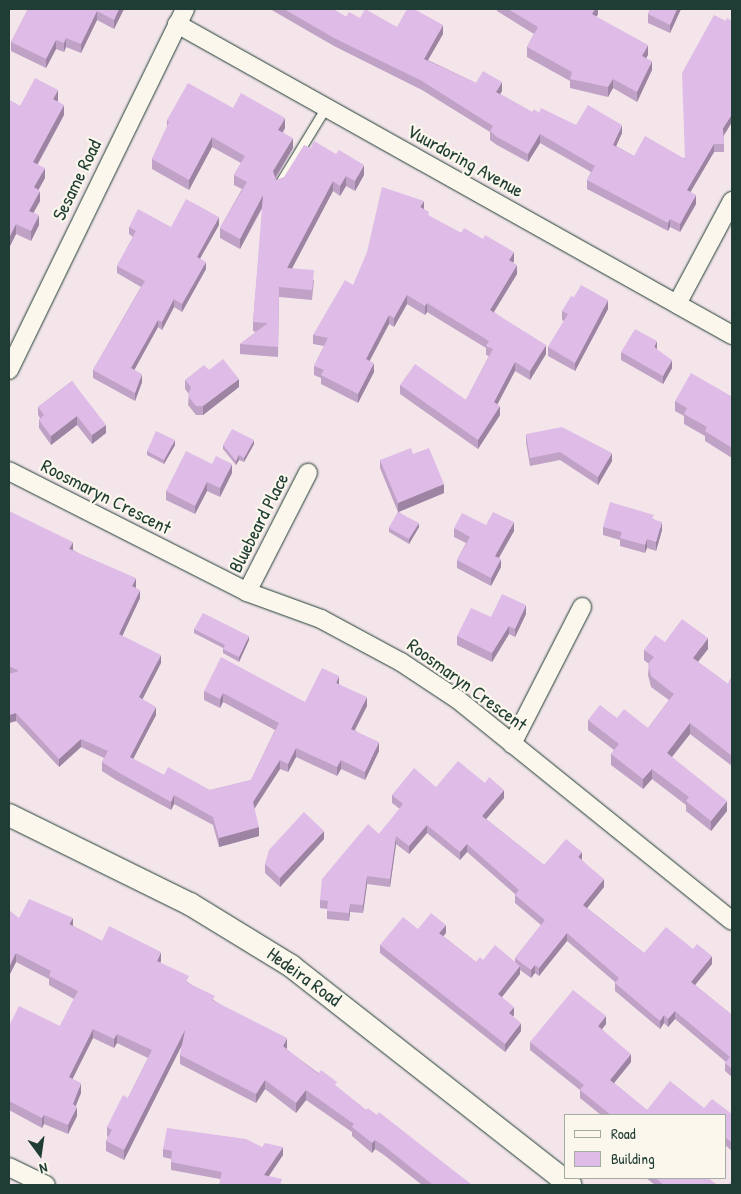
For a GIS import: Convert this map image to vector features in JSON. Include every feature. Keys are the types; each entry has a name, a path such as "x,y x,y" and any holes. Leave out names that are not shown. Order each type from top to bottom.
{"street":[{"name":"Vuurdoring Avenue","path":"181,17 326,107 732,335"},
{"name":"Sesame Road","path":"9,370 181,17"},
{"path":"677,304 732,201"},
{"name":"Roosmaryn Crescent","path":"9,471 247,592 321,619 401,662 457,699 732,921"},
{"name":"Bluebeard Place","path":"247,592 308,473"},
{"path":"512,744 582,607"},
{"name":"Hedeira Road","path":"9,815 190,904 291,966 570,1185"},
{"path":"9,1167 46,1185"}],"lane":[{"path":"280,184 326,107"}],"building":[{"path":"28,9 119,9 114,20 97,11 81,44 66,38 64,43 56,40 46,59 11,42"},
{"path":"284,9 333,9 346,17 349,12 360,18 365,9 397,27 407,9 414,9 443,25 424,59 476,83 483,71 502,82 496,92 532,112 534,109 539,113 541,108 576,125 588,105 622,125 613,145 634,156 645,136 685,159 682,73 714,15 726,21 727,18 732,21 732,114 723,128 724,144 714,144 687,190 696,195 680,224 670,219 668,223 587,180 595,166 540,134 528,154 497,137 490,131 493,126 422,81 334,38"},
{"path":"508,9 595,9 592,14 648,45 642,56 652,61 637,92 613,79 608,87 570,79 572,72 527,47 538,27"},
{"path":"650,9 677,9 670,25 648,14"},
{"path":"35,78 58,90 53,99 64,105 33,162 45,168 34,187 40,191 29,211 39,215 31,231 16,224 9,238 9,100 20,106"},
{"path":"188,83 233,108 241,93 285,118 278,130 293,138 273,171 276,180 284,177 304,145 311,148 314,141 336,154 339,150 364,165 355,181 346,176 340,186 333,181 287,268 314,270 312,290 279,287 278,347 240,344 268,323 253,322 263,195 240,239 220,228 247,182 234,175 245,156 212,137 189,180 152,159 169,122 167,120"},
{"path":"382,187 424,201 420,207 429,212 428,215 461,233 464,228 483,239 485,235 514,252 509,260 517,265 490,310 546,345 530,371 515,362 494,402 500,406 478,440 400,385 415,364 466,400 493,349 486,346 489,341 427,303 425,306 407,295 394,318 389,315 366,359 374,363 358,394 321,375 324,370 314,366 328,338 313,335 345,280 353,285 367,252"},
{"path":"186,199 219,217 197,257 206,262 182,304 174,299 162,322 158,320 131,368 142,374 135,393 93,370 145,281 117,266 136,231 129,227 138,209 171,227"},
{"path":"581,285 608,300 575,363 548,347 568,314 562,311 571,296 574,297"},
{"path":"635,329 657,341 654,347 672,360 663,376 621,352"},
{"path":"223,359 239,379 203,406 196,406 188,396 191,387 185,380 204,365 209,370"},
{"path":"691,373 731,396 732,393 732,448 705,431 707,427 684,414 687,408 675,401"},
{"path":"72,381 106,425 92,435 77,416 51,436 39,420 44,415 38,407"},
{"path":"562,427 612,453 598,477 560,452 530,458 526,434"},
{"path":"232,429 254,440 244,458 239,455 236,461 223,445"},
{"path":"156,431 175,440 164,460 147,451"},
{"path":"411,448 413,454 429,448 444,484 398,503 380,460"},
{"path":"186,451 212,464 216,456 232,464 220,488 207,482 195,506 166,491"},
{"path":"610,502 654,515 652,519 662,522 656,542 647,539 645,545 620,538 622,532 603,527"},
{"path":"9,511 73,542 69,549 136,578 132,586 140,590 119,634 161,655 139,697 156,707 130,757 164,775 168,767 210,790 251,780 279,723 223,693 220,699 204,691 221,657 305,702 322,668 339,676 336,683 367,697 351,729 379,742 365,772 341,760 337,767 296,748 288,764 280,760 253,802 259,827 219,838 213,817 174,795 171,802 116,771 102,762 108,751 81,739 59,759 16,713 9,715 9,674 19,671 9,666"},
{"path":"398,512 419,523 409,539 389,528"},
{"path":"493,512 514,522 495,556 501,559 491,578 457,560 470,537 454,528 462,513 486,525"},
{"path":"502,594 526,605 515,629 509,626 492,653 457,636 471,608 491,617"},
{"path":"203,613 249,636 239,657 223,649 225,645 194,629"},
{"path":"682,619 708,638 693,658 728,684 732,676 732,756 690,723 667,753 727,801 711,821 686,801 689,797 652,769 643,779 611,754 619,744 588,720 600,705 617,718 624,709 648,728 674,694 651,676 648,664 654,657 644,650 655,635 665,642"},
{"path":"458,761 485,783 489,777 504,790 482,816 544,865 566,839 582,852 578,857 604,879 583,905 644,953 666,927 693,949 697,944 712,956 691,982 732,1015 732,1069 725,1063 730,1057 675,1011 668,1019 664,1015 660,1021 615,983 619,978 567,933 539,968 535,965 531,970 515,958 545,920 515,895 519,890 467,844 460,852 427,825 409,846 396,836 390,879 367,876 363,905 350,904 349,913 327,911 328,901 320,900 322,879 368,824 379,834 403,804 392,795 414,768 436,787"},
{"path":"304,812 324,831 280,878 265,864 269,850"},
{"path":"29,899 73,918 69,924 102,941 109,926 161,952 157,961 189,976 186,982 215,996 212,1000 287,1038 283,1046 318,1074 321,1070 337,1082 335,1085 366,1110 368,1108 377,1115 379,1112 472,1185 433,1185 384,1146 375,1140 372,1143 352,1127 354,1124 306,1090 296,1103 265,1080 256,1094 180,1055 185,1030 124,1150 106,1141 112,1130 107,1127 123,1095 128,1098 152,1050 117,1034 114,1039 93,1029 69,1077 81,1083 73,1104 77,1107 68,1125 44,1115 42,1118 9,1101 9,1026 19,1006 60,1026 78,991 49,976 51,971 16,953 9,967 9,910 19,918"},
{"path":"431,913 446,925 439,933 476,962 480,957 483,960 495,945 520,966 498,994 514,1007 509,1013 521,1023 505,1044 380,945 403,917 418,929"},
{"path":"573,990 606,1016 598,1026 631,1054 610,1080 647,1110 670,1081 704,1108 712,1099 732,1114 732,1143 726,1138 726,1114 610,1114 580,1090 584,1085 530,1042"},
{"path":"167,1128 246,1139 262,1147 265,1143 283,1147 264,1175 282,1179 280,1185 219,1185 222,1172 171,1162 172,1151 163,1149"},
{"path":"656,1179 709,1179 717,1185 664,1185"}]}
